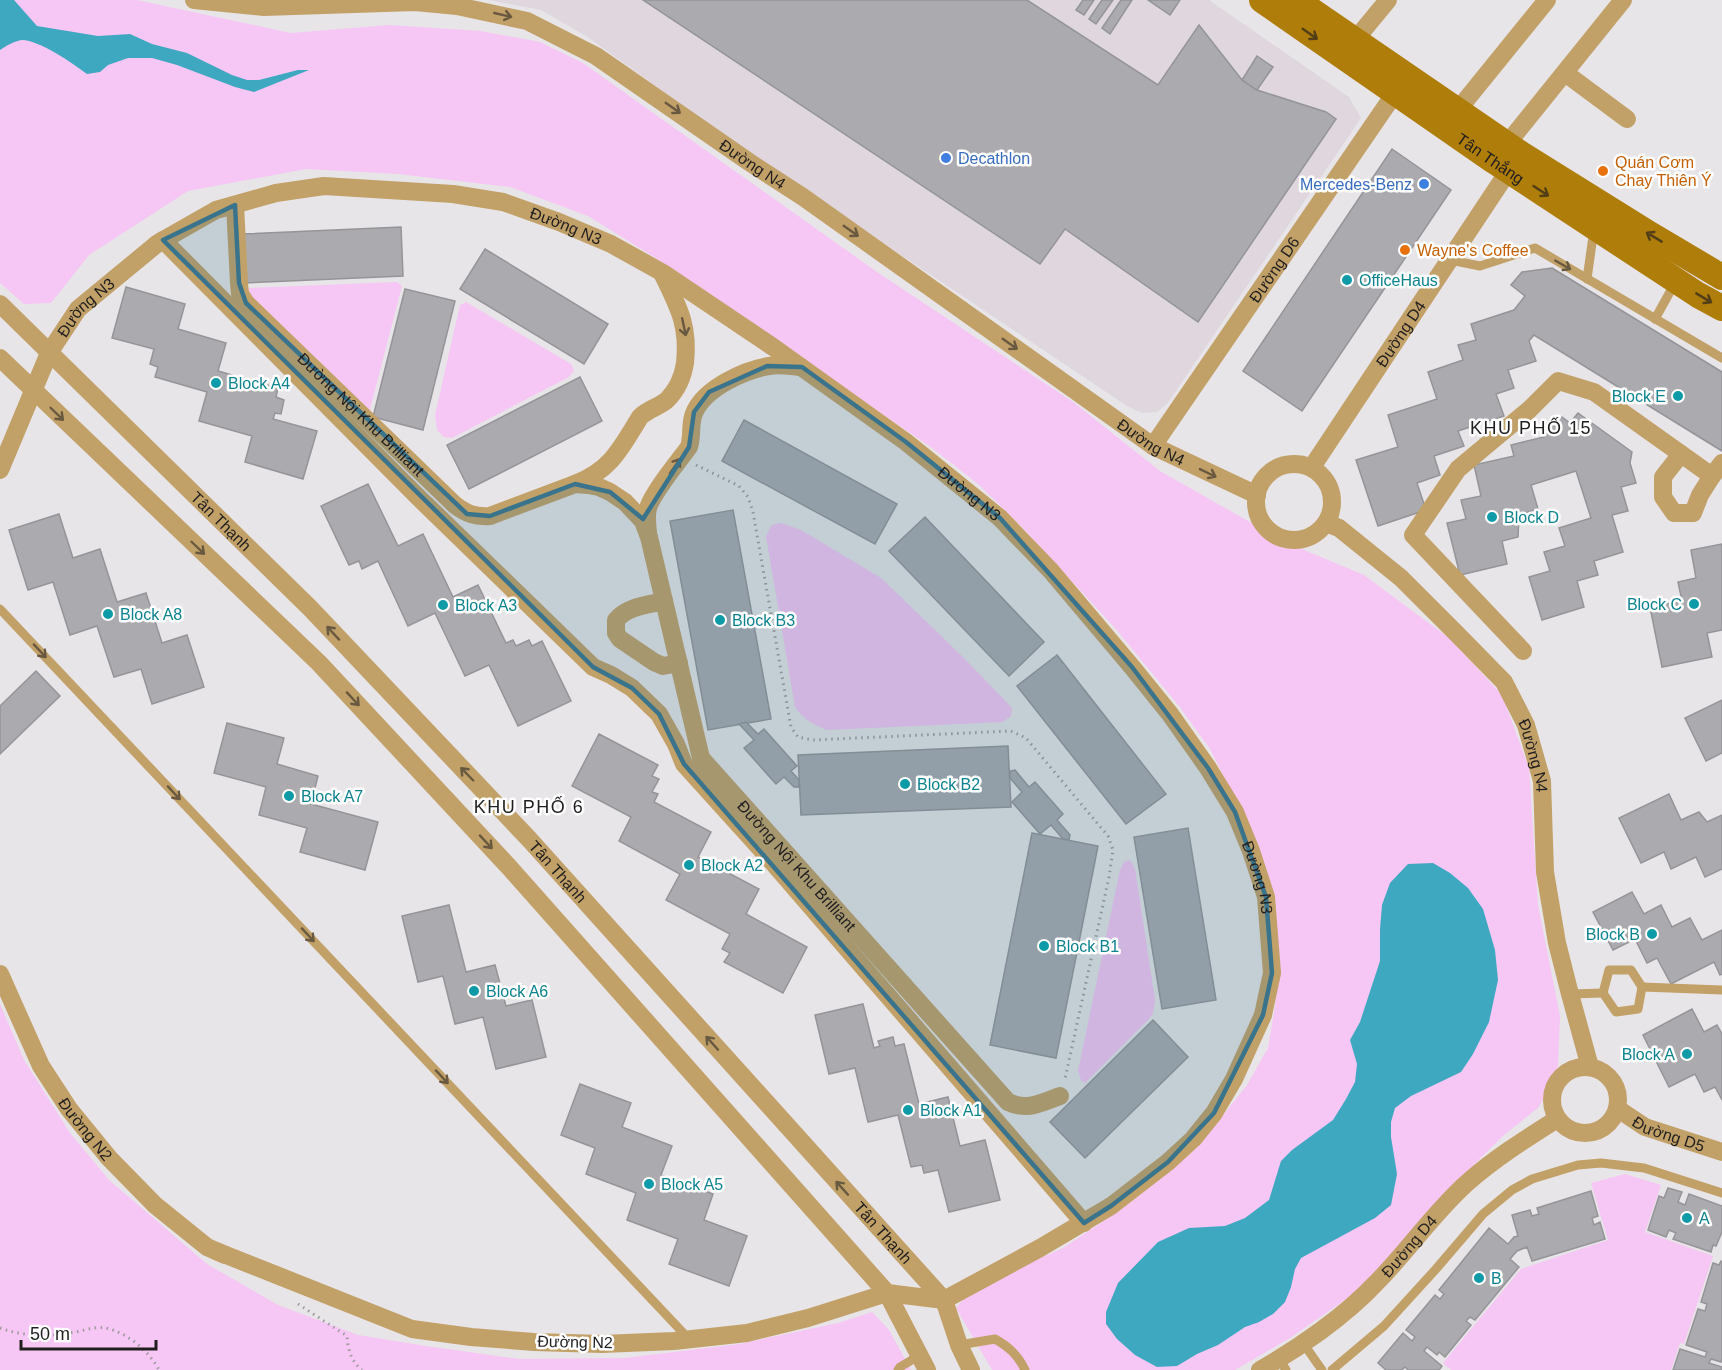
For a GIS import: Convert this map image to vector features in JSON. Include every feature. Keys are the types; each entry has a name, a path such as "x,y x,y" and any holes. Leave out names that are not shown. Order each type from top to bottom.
{"street":[{"name":"Đường N4","path":"194,0 264,7 415,2 457,6 527,21 596,56 638,84 803,197 1153,446 1257,495"},
{"name":"Tân Thắng","path":"1262,0 1400,85 1508,157 1594,226 1722,308"},
{"path":"1355,40 1388,0"},
{"path":"1451,119 1547,0"},
{"name":"Đường D4","path":"1312,467 1450,260 1508,157 1565,73 1623,0"},
{"name":"Tân Thắng","path":"1301,1 1355,40 1400,85"},
{"path":"1565,73 1627,119"},
{"name":"Đường D6","path":"1153,446 1400,85"},
{"name":"Tân Thắng","path":"1508,157 1651,235 1722,277"},
{"name":"Đường N3","path":"49,353 78,309 163,240 216,210 276,192 324,186 453,194 503,202 611,244 663,273 906,441 1000,518 1051,571 1170,714 1208,768 1235,812 1266,897 1272,973 1263,1015 1234,1079 1214,1113 1192,1139 1111,1206 944,1300"},
{"name":"Đường Nội Khu Brilliant","path":"235,205 238,283 240,294 246,303 455,505 467,514 478,517 490,516 575,484 597,473 615,456 640,417 668,399 683,372 687,343 680,310 663,273"},
{"path":"163,240 417,496 593,667 632,688 659,714 684,764 769,858 1084,1223"},
{"name":"Tân Thạnh","path":"0,304 310,608 529,839 944,1300 959,1345 971,1370"},
{"path":"0,471 49,353"},
{"name":"Tân Thạnh","path":"0,358 319,663 509,867 887,1293 924,1362"},
{"name":"Đường Nội Khu Brilliant","path":"802,367 767,366 729,380 709,392 699,402 691,421 692,439 689,447 651,502 646,519 701,758 1008,1102 1018,1107 1029,1107 1060,1096"},
{"path":"1523,651 1413,535 1458,469 1530,409 1558,381 1594,392 1681,454 1717,470 1700,495 1693,513 1674,513 1663,497 1664,477 1681,454"},
{"path":"658,405 668,405 680,410 691,430"},
{"path":"1297,464 1312,467 1328,485 1332,497 1332,509 1326,523 1310,537 1299,541 1275,536 1265,528 1258,517 1255,504 1263,479 1284,465 1297,464"},
{"path":"608,465 606,480 610,492"},
{"name":"Đường Nội Khu Brilliant","path":"575,484 599,487 610,492 630,507 643,521 649,537"},
{"path":"630,507 643,507 651,502"},
{"name":"Đường N4","path":"1326,523 1339,528 1401,578 1456,633 1504,682 1527,725 1542,781 1545,872 1557,943 1590,1067"},
{"path":"664,601 632,608 622,613 616,620 616,633 620,639 654,662 663,666 679,663"},
{"name":"Đường N2","path":"0,975 40,1066 69,1109 109,1158 155,1205 207,1247 412,1329 534,1342 602,1344 747,1333 808,1318 887,1293 944,1300"},
{"path":"1579,1067 1590,1067 1610,1077 1619,1098 1618,1109 1606,1127 1586,1134 1565,1127 1557,1119 1551,1098 1560,1078 1579,1067"},
{"name":"Đường D5","path":"1618,1109 1646,1127 1722,1152"},
{"name":"Đường D4","path":"1260,1370 1282,1365 1303,1342 1346,1310 1375,1284 1467,1183 1498,1158 1557,1119"}],"lane":[{"path":"1587,279 1594,226"},
{"path":"1450,260 1480,266 1535,248 1722,358"},
{"path":"1655,319 1676,280"},
{"path":"0,609 690,1339"},
{"path":"1631,969 1642,987 1638,1009 1616,1012 1603,993 1609,970 1631,969"},
{"path":"1642,987 1722,990"},
{"path":"1570,994 1603,993"},
{"path":"1332,1370 1384,1326 1483,1214 1512,1190 1532,1179 1578,1165 1602,1163 1644,1168 1722,1193"},
{"path":"959,1345 995,1339 1011,1348 1025,1370"},
{"path":"1303,1342 1322,1370"},
{"path":"898,1370 900,1366 924,1362"}],"path":[{"path":"681,457 739,486 748,497 753,512 791,727 798,737 813,740 1011,731 1026,738 1108,836 1113,850 1109,877 1060,1096"},
{"path":"291,1300 347,1336 349,1352 362,1370"},
{"path":"0,1328 28,1335 56,1335 85,1329 105,1328 128,1337 154,1361 159,1370"}],"highlighted area":[{"path":"235,205 239,283 246,303 467,514 490,516 575,484 610,492 643,519 689,447 694,412 709,392 767,366 802,367 906,442 1000,518 1132,667 1208,768 1235,812 1266,897 1272,973 1263,1015 1214,1113 1168,1162 1111,1206 1084,1223 684,764 659,714 632,688 593,667 163,240"}],"shaded area":[{"path":"0,0 137,0 291,33 389,25 481,31 540,42 583,63 877,272 1073,402 1160,471 1285,542 1364,575 1449,638 1502,695 1529,768 1538,905 1560,1016 1558,1066 1539,1107 1504,1135 1452,1186 1391,1262 1349,1297 1290,1338 1235,1370 992,1370 956,1308 966,1296 995,1278 1063,1248 1126,1206 1167,1173 1197,1148 1247,1085 1268,1048 1280,962 1231,791 1210,749 1179,706 1115,628 1019,524 978,484 932,448 654,257 588,216 510,187 398,174 306,169 188,191 89,255 51,303 24,304 0,283"},
{"path":"489,0 1209,0 1349,97 1361,118 1167,404 1157,412 1142,413 1127,406 765,164 586,36 541,10"},
{"path":"397,282 402,286 369,413 248,293 248,288"},
{"path":"466,302 571,364 574,370 569,377 452,438 444,437 437,430 435,415 460,305"},
{"path":"781,523 801,530 881,578 1012,708 1011,716 1003,722 827,730 805,718 795,707 766,536 772,525"},
{"path":"1130,860 1135,869 1155,1000 1153,1013 1085,1083 1081,1080 1078,1071 1120,870 1124,862"},
{"path":"0,1004 24,1060 70,1133 109,1180 207,1264 278,1305 358,1335 519,1359 625,1358 739,1344 838,1323 872,1312 889,1330 911,1370 0,1370"},
{"path":"1625,1174 1661,1185 1645,1232 1713,1256 1684,1344 1680,1343 1671,1370 1451,1370 1443,1363 1521,1269 1608,1240 1591,1183"}],"water":[{"path":"0,0 14,0 37,26 98,36 130,34 152,44 187,53 247,80 259,80 298,70 309,70 254,92 152,58 128,58 108,65 100,72 87,74 56,53 29,41 16,41 0,50"},
{"path":"1433,863 1468,888 1483,909 1495,950 1498,980 1489,1022 1461,1072 1411,1096 1395,1108 1391,1122 1391,1137 1397,1174 1391,1205 1375,1218 1301,1258 1295,1269 1285,1302 1273,1314 1245,1327 1218,1345 1177,1366 1157,1367 1135,1355 1117,1339 1106,1324 1106,1312 1118,1283 1158,1242 1189,1228 1225,1226 1245,1218 1269,1200 1281,1161 1292,1150 1333,1120 1355,1082 1357,1064 1350,1040 1360,1022 1380,961 1382,905 1390,883 1408,864"}],"building":[{"path":"643,0 1027,0 1158,85 1199,25 1242,80 1257,90 1326,112 1336,119 1198,322 1065,229 1040,264"},
{"path":"1083,0 1094,0 1084,15 1076,10"},
{"path":"1102,0 1113,0 1096,24 1089,19"},
{"path":"1121,0 1132,0 1110,34 1102,28"},
{"path":"1148,0 1180,0 1170,15"},
{"path":"1257,56 1273,67 1257,90 1242,80"},
{"name":"OfficeHaus","path":"1392,149 1451,190 1302,411 1243,371"},
{"path":"401,227 403,276 245,283 242,234"},
{"path":"485,249 608,324 584,364 460,289"},
{"name":"Block E","path":"1552,268 1722,372 1722,451 1534,335 1529,341 1536,361 1508,370 1514,388 1496,394 1504,416 1458,431 1464,446 1434,456 1440,475 1417,483 1426,510 1378,526 1356,460 1398,447 1388,415 1437,399 1428,372 1463,360 1458,345 1476,340 1471,324 1514,310 1525,296 1511,285 1522,272"},
{"name":"Block A4","path":"126,287 185,304 178,329 226,343 218,371 278,388 276,397 284,400 281,414 275,413 273,419 317,431 303,479 245,462 252,436 199,421 207,392 155,377 158,367 150,364 154,349 112,338"},
{"path":"405,289 455,301 423,430 373,417"},
{"path":"580,377 602,421 469,489 447,445"},
{"name":"Block D","path":"1578,413 1632,452 1630,463 1636,483 1621,487 1628,511 1612,515 1623,552 1594,561 1598,575 1577,581 1584,607 1542,620 1529,577 1550,571 1544,552 1565,546 1559,528 1591,518 1576,471 1531,485 1538,509 1519,515 1518,537 1502,541 1507,564 1460,575 1447,523 1466,519 1461,500 1481,496 1474,465 1514,456 1511,445 1544,437 1544,425 1562,417 1570,423"},
{"path":"744,420 897,504 875,544 722,461"},
{"name":"Block A3","path":"368,484 398,546 423,534 453,597 478,585 506,643 513,640 516,646 529,640 532,646 542,641 571,701 518,726 489,665 465,676 435,613 408,626 378,561 362,569 359,561 349,565 321,506"},
{"name":"Block B3","path":"733,510 771,719 708,730 670,521"},
{"name":"Block A8","path":"59,514 73,558 100,549 117,602 146,593 162,643 187,635 204,687 152,704 141,669 114,677 97,626 70,635 53,582 28,590 9,530"},
{"path":"925,517 1044,642 1009,676 889,551"},
{"name":"Block C","path":"1722,544 1722,630 1707,633 1712,657 1662,667 1650,607 1682,601 1678,582 1696,578 1691,550"},
{"path":"1057,655 1166,794 1126,824 1017,686"},
{"path":"36,671 60,696 0,754 0,706"},
{"path":"1722,700 1722,753 1706,761 1685,718"},
{"path":"746,722 758,734 764,729 797,766 791,771 799,780 799,787 794,787 784,777 776,784 744,748 754,740 739,724"},
{"name":"Block A7","path":"227,723 284,738 277,764 318,776 311,804 378,822 365,870 300,852 307,828 259,815 266,787 214,773"},
{"name":"Block A2","path":"599,734 658,765 652,776 659,779 652,792 658,794 654,802 711,832 698,857 759,889 746,914 807,947 783,993 724,962 730,953 722,949 730,934 666,900 680,874 619,841 631,817 572,786"},
{"name":"Block B2","path":"1008,746 1011,807 801,815 798,755"},
{"path":"1015,770 1029,787 1035,782 1063,814 1057,820 1070,835 1069,840 1063,839 1051,825 1040,834 1012,802 1022,792 1010,778 1010,771"},
{"path":"1669,794 1681,820 1699,812 1707,822 1722,815 1722,869 1705,877 1696,857 1671,869 1664,852 1641,863 1619,818"},
{"path":"1188,828 1216,1000 1162,1009 1134,837"},
{"name":"Block B1","path":"1032,833 1098,846 1056,1058 990,1045"},
{"name":"Block B","path":"1632,892 1644,914 1661,905 1672,927 1690,918 1702,940 1722,930 1722,974 1720,975 1714,962 1671,984 1657,958 1647,963 1635,939 1613,950 1593,912"},
{"name":"Block A6","path":"449,905 466,972 495,965 506,1006 532,1000 546,1057 496,1069 483,1017 455,1024 443,976 418,982 402,916"},
{"name":"Block A1","path":"863,1004 874,1048 880,1046 878,1041 893,1037 895,1046 904,1044 919,1104 948,1097 960,1146 985,1140 1000,1200 949,1212 938,1170 924,1173 922,1165 911,1167 898,1115 868,1122 855,1068 829,1074 815,1015"},
{"name":"Block A","path":"1692,1009 1704,1032 1717,1025 1722,1034 1722,1100 1715,1087 1704,1092 1695,1074 1669,1087 1643,1035"},
{"path":"1153,1020 1188,1057 1085,1158 1050,1122"},
{"name":"Block A5","path":"580,1084 631,1103 622,1127 672,1146 661,1175 713,1194 704,1220 747,1236 729,1286 669,1264 678,1239 627,1220 636,1193 586,1174 595,1148 561,1135"},
{"name":"A","path":"1668,1188 1682,1192 1678,1202 1685,1205 1689,1194 1722,1206 1722,1232 1711,1252 1673,1239 1676,1233 1669,1230 1666,1237 1648,1230 1659,1196 1664,1198"},
{"name":"B","path":"1591,1191 1598,1216 1592,1218 1594,1225 1600,1222 1605,1239 1532,1261 1527,1247 1517,1251 1510,1259 1519,1267 1475,1320 1470,1317 1466,1321 1471,1325 1445,1357 1439,1352 1437,1355 1427,1347 1424,1351 1442,1366 1439,1370 1408,1370 1405,1367 1402,1370 1386,1370 1378,1363 1403,1333 1412,1341 1415,1337 1406,1330 1435,1295 1440,1299 1444,1294 1439,1290 1489,1228 1508,1244 1518,1236 1512,1215 1530,1210 1532,1216 1539,1214 1537,1208"},
{"name":"A","path":"1721,1261 1722,1359 1721,1362 1711,1359 1709,1363 1722,1367 1722,1370 1673,1370 1680,1349 1705,1357 1707,1352 1686,1345 1698,1309 1705,1311 1707,1304 1701,1302 1713,1263 1719,1265"}],"place":[{"name":"Decathlon","path":"946,158"},
{"name":"Quán Cơm Chay Thiên Ý","path":"1603,171"},
{"name":"Mercedes-Benz","path":"1424,184"},
{"name":"Wayne's Coffee","path":"1405,250"},
{"name":"OfficeHaus","path":"1347,280"},
{"name":"Block A4","path":"216,383"},
{"name":"Block E","path":"1678,396"},
{"name":"Block D","path":"1492,517"},
{"name":"Block C","path":"1694,604"},
{"name":"Block A3","path":"443,605"},
{"name":"Block A8","path":"108,614"},
{"name":"Block B3","path":"720,620"},
{"name":"Block B2","path":"905,784"},
{"name":"Block A7","path":"289,796"},
{"name":"Block A2","path":"689,865"},
{"name":"Block B","path":"1652,934"},
{"name":"Block B1","path":"1044,946"},
{"name":"Block A6","path":"474,991"},
{"name":"Block A","path":"1687,1054"},
{"name":"Block A1","path":"908,1110"},
{"name":"Block A5","path":"649,1184"},
{"name":"A","path":"1687,1218"},
{"name":"B","path":"1479,1278"}],"district":[{"name":"KHU PHỐ 15","path":"1531,428"},
{"name":"KHU PHỐ 6","path":"529,807"}]}
